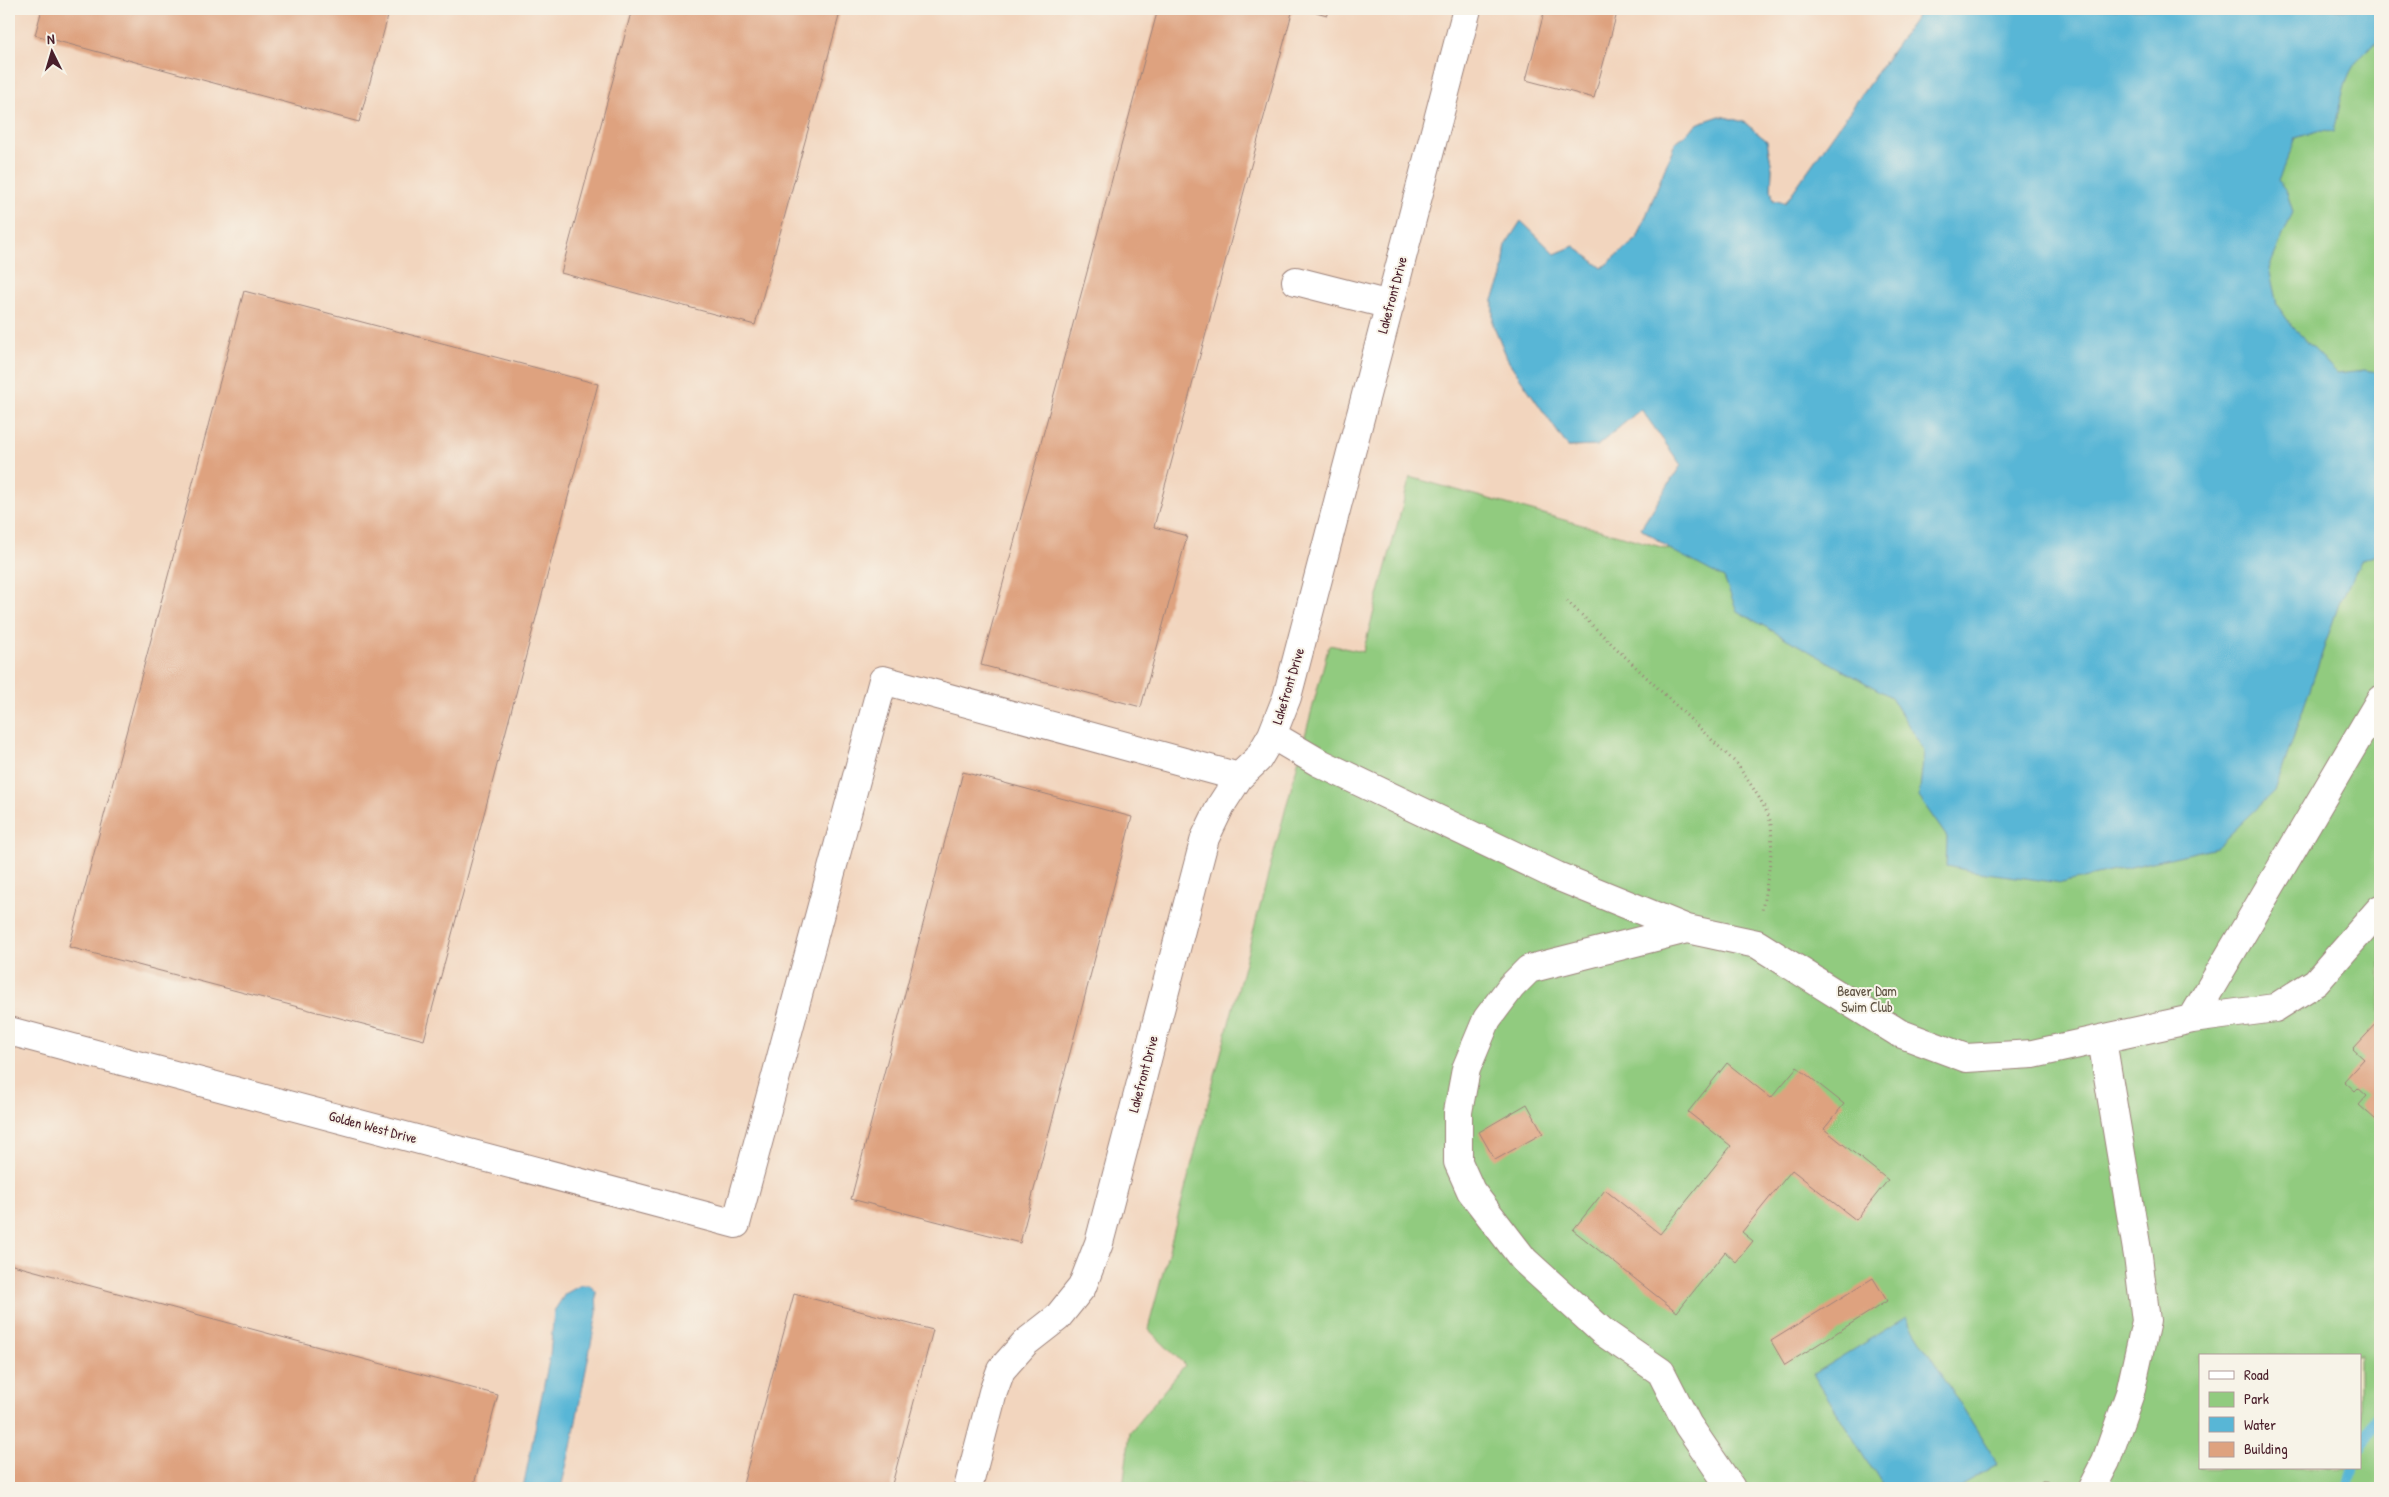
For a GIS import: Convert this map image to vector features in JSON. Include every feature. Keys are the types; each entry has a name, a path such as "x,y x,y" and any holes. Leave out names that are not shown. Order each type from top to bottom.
{"street":[{"name":"Lakefront Drive","path":"968,1488 993,1392 1001,1370 1025,1343 1057,1318 1082,1287 1099,1243 1205,838 1221,805 1239,777 1258,759 1272,735 1287,697 1467,9"},
{"path":"1296,281 1390,305"},
{"name":"Golden West Drive","path":"9,1031 736,1224 883,680 1239,777"},
{"path":"2192,1019 2380,700"},
{"path":"1272,735 1318,762 1556,876 1687,929 1757,944 1899,1033 1966,1058 2033,1054 2192,1019 2275,1008 2316,982 2380,909"},
{"path":"1687,929 1529,969 1511,986 1487,1019 1466,1069 1458,1112 1458,1162 1471,1191 1524,1260 1603,1332 1662,1372 1688,1425 1731,1488"},
{"path":"2092,1488 2106,1461 2130,1393 2146,1321 2138,1256 2102,1040"}],"path":[{"path":"1567,601 1736,764 1755,791 1771,824 1770,862 1757,944"}],"shaded area":[{"path":"9,9 1922,9 1785,203 1773,200 1771,188 1772,169 1675,143 1637,239 1602,268 1574,246 1555,254 1521,221 1506,244 1502,277 1493,300 1597,446 1640,409 1681,465 1641,527 1673,551 1410,477 1363,652 1329,645 1148,1328 1185,1365 1130,1432 1123,1488 9,1488"}],"green space":[{"name":"Beaver Dam Swim Club","path":"1922,9 2380,9 2380,1488 1123,1488 1130,1432 1185,1365 1148,1329 1329,645 1363,652 1410,477 1672,550 1641,528 1681,465 1641,409 1597,446 1568,447 1509,362 1493,324 1493,300 1502,277 1506,244 1521,221 1555,254 1574,246 1602,268 1637,239 1675,143 1699,123 1720,116 1744,122 1767,141 1772,169 1771,188 1773,200 1785,203"}],"water":[{"path":"1922,9 2380,9 2380,40 2368,49 2352,69 2343,92 2334,132 2317,131 2296,138 2278,181 2287,193 2293,212 2269,268 2277,305 2292,326 2337,373 2364,370 2380,372 2380,553 2362,559 2339,604 2275,791 2217,847 2062,883 1946,866 1947,837 1919,797 1924,751 1891,697 1737,611 1724,578 1673,551 1641,528 1681,465 1641,409 1597,446 1568,447 1509,362 1493,324 1493,300 1502,277 1506,244 1521,221 1555,254 1574,246 1602,268 1637,239 1675,143 1699,123 1720,116 1744,122 1767,141 1772,169 1771,188 1773,200 1785,203"},
{"path":"581,1285 590,1285 596,1292 597,1313 571,1447 561,1488 523,1488 550,1355 554,1311 565,1294"},
{"path":"1906,1317 1998,1464 1958,1488 1884,1488 1813,1374"}],"building":[{"path":"42,9 390,9 359,122 35,35"},
{"path":"632,9 841,9 755,325 561,273"},
{"path":"1158,9 1293,9 1154,527 1187,536 1141,707 981,665"},
{"path":"1305,9 1328,9 1327,15"},
{"path":"1545,9 1618,9 1594,98 1526,80"},
{"path":"244,291 598,384 424,1040 69,947"},
{"path":"963,772 1132,817 1020,1243 851,1199"},
{"path":"2380,1020 2380,1116 2376,1120 2359,1105 2367,1096 2358,1088 2355,1091 2344,1081 2364,1059 2353,1049"},
{"path":"1727,1063 1771,1098 1797,1067 1844,1104 1824,1129 1888,1180 1856,1220 1792,1170 1742,1232 1753,1241 1736,1262 1725,1252 1677,1312 1573,1230 1605,1190 1660,1234 1731,1146 1688,1112"},
{"path":"1527,1104 1543,1133 1495,1160 1479,1132"},
{"path":"9,1264 498,1395 473,1488 9,1488"},
{"path":"1873,1278 1887,1301 1785,1365 1771,1341"},
{"path":"794,1294 933,1330 891,1488 742,1488"},
{"path":"2042,1481 2057,1482 2063,1488 2035,1488"}],"waterway":[{"path":"2362,1444 2380,1412"},
{"path":"2347,1488 2352,1470"}]}
